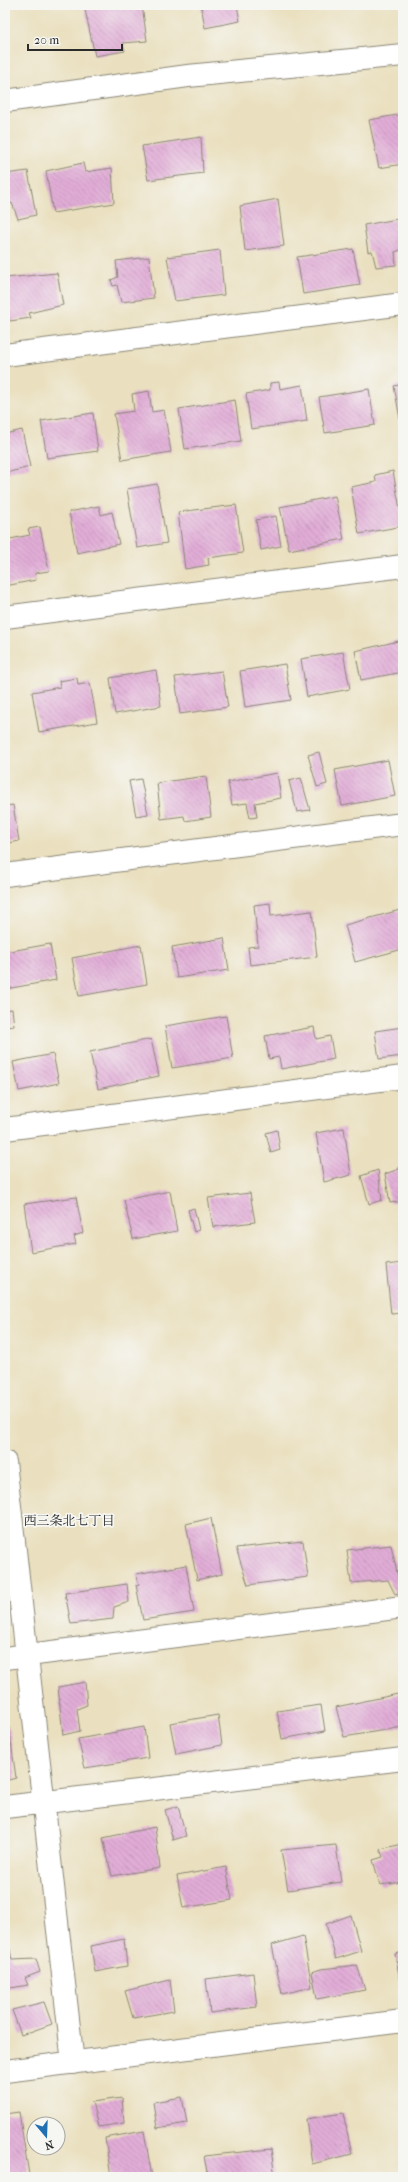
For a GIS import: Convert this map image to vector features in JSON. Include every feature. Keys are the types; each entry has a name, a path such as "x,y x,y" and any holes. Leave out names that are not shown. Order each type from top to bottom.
{"street":[{"path":"5,101 188,76 403,55"},
{"path":"5,355 403,304"},
{"path":"5,617 403,566"},
{"path":"5,875 403,824"},
{"path":"5,1129 403,1077"},
{"path":"5,1462 15,1656 43,1803 73,2063"},
{"path":"15,1656 403,1607"},
{"path":"5,1807 403,1759"},
{"path":"5,2071 403,2021"}],"building":[{"path":"84,5 142,5 147,41 123,43 125,51 95,56"},
{"path":"201,5 237,5 240,21 205,28"},
{"path":"403,114 403,164 379,168 369,120"},
{"path":"201,137 203,173 148,180 142,146"},
{"path":"83,163 85,172 112,168 114,203 53,213 46,171"},
{"path":"28,171 36,215 18,219 12,203 5,204 5,174"},
{"path":"278,199 284,246 245,251 240,206"},
{"path":"403,218 403,249 395,252 396,265 376,267 372,251 368,252 364,225"},
{"path":"353,249 360,285 303,294 297,257"},
{"path":"220,250 224,295 175,301 167,257"},
{"path":"149,257 154,298 121,302 117,285 113,286 111,280 118,277 116,261"},
{"path":"57,273 63,305 29,313 31,318 10,321 5,311 5,278"},
{"path":"279,382 280,389 302,385 307,421 251,429 246,394 270,390 270,383"},
{"path":"403,384 403,430 402,430 394,386"},
{"path":"369,389 375,425 325,433 319,397"},
{"path":"149,391 152,412 164,410 171,452 122,460 114,414 134,411 132,394"},
{"path":"235,400 241,441 185,449 179,409"},
{"path":"93,413 98,451 47,458 41,421"},
{"path":"22,430 30,467 5,473 5,434"},
{"path":"393,471 403,526 359,534 351,487 376,482 375,475"},
{"path":"157,484 167,543 137,548 127,489"},
{"path":"335,496 344,539 289,550 280,507"},
{"path":"236,505 243,553 208,558 209,565 185,569 178,512"},
{"path":"99,506 101,515 112,512 119,544 77,553 69,512"},
{"path":"276,516 281,546 261,550 256,520"},
{"path":"40,527 49,571 35,573 36,580 5,586 5,540 30,535 28,529"},
{"path":"403,640 403,672 361,680 355,651"},
{"path":"343,652 350,689 307,697 301,659"},
{"path":"285,664 291,700 245,707 240,671"},
{"path":"156,670 161,706 115,714 110,678"},
{"path":"222,671 228,707 180,714 175,677"},
{"path":"77,678 78,685 90,683 97,722 39,732 32,692 60,687 59,681"},
{"path":"319,752 327,784 317,787 308,755"},
{"path":"388,760 395,796 342,806 335,770"},
{"path":"277,773 281,798 255,803 257,817 250,818 247,803 232,805 228,782"},
{"path":"206,776 211,817 185,821 184,816 161,819 157,783"},
{"path":"301,778 310,810 297,812 289,781"},
{"path":"141,779 148,814 136,816 129,781"},
{"path":"13,805 19,841 5,844 5,806"},
{"path":"270,903 271,916 312,911 317,957 250,965 248,947 258,946 254,905"},
{"path":"400,910 403,921 403,949 355,962 345,925"},
{"path":"224,938 229,970 177,978 172,947"},
{"path":"50,944 56,980 6,989 5,952"},
{"path":"141,945 147,984 79,996 72,958"},
{"path":"12,1009 14,1026 5,1027 5,1010"},
{"path":"226,1016 233,1058 172,1068 165,1026"},
{"path":"314,1027 316,1039 330,1036 334,1059 281,1069 279,1057 269,1059 265,1036"},
{"path":"403,1027 403,1056 379,1059 375,1031"},
{"path":"151,1039 159,1076 98,1089 90,1052"},
{"path":"53,1054 59,1083 19,1091 13,1062"},
{"path":"344,1128 351,1175 324,1182 316,1133"},
{"path":"277,1130 280,1150 271,1153 266,1133"},
{"path":"403,1159 403,1201 390,1203 385,1174 399,1169 400,1160"},
{"path":"378,1170 382,1200 369,1204 361,1176"},
{"path":"170,1191 177,1231 133,1239 124,1200"},
{"path":"250,1193 255,1222 213,1227 208,1198"},
{"path":"76,1197 83,1233 74,1236 76,1244 31,1252 24,1204"},
{"path":"194,1208 199,1230 194,1232 188,1210"},
{"path":"403,1263 403,1313 391,1314 386,1265"},
{"path":"211,1518 222,1574 197,1580 186,1524"},
{"path":"303,1541 308,1577 248,1585 236,1548"},
{"path":"391,1545 398,1577 403,1578 403,1591 395,1594 388,1580 351,1583 347,1550"},
{"path":"186,1565 194,1612 143,1620 136,1585 139,1584 136,1574"},
{"path":"127,1584 129,1602 114,1607 113,1619 71,1624 65,1593"},
{"path":"85,1682 87,1705 77,1709 80,1731 63,1735 58,1687"},
{"path":"403,1693 403,1727 344,1737 336,1707"},
{"path":"321,1705 325,1731 282,1739 277,1711"},
{"path":"218,1715 222,1745 176,1754 170,1723"},
{"path":"5,1727 9,1727 16,1778 5,1781"},
{"path":"144,1727 148,1758 85,1768 78,1739"},
{"path":"178,1806 186,1836 173,1840 165,1810"},
{"path":"155,1827 160,1868 112,1876 103,1838"},
{"path":"403,1844 403,1882 380,1885 373,1860 383,1857 380,1849"},
{"path":"336,1845 341,1882 288,1890 281,1850"},
{"path":"226,1867 232,1900 183,1908 177,1876"},
{"path":"351,1915 361,1951 336,1959 326,1924"},
{"path":"5,1927 12,1960 36,1959 40,1972 25,1978 28,1985 5,1989"},
{"path":"303,1936 312,1987 282,1994 272,1945"},
{"path":"124,1939 127,1966 95,1972 91,1946"},
{"path":"403,1952 403,1989 402,1989 395,1954"},
{"path":"357,1965 365,1990 317,1999 312,1972 321,1969"},
{"path":"253,1973 257,2007 210,2013 206,1979"},
{"path":"170,1980 174,2011 133,2018 125,1991"},
{"path":"44,2002 52,2024 21,2035 12,2010"},
{"path":"182,2097 187,2123 157,2128 153,2102"},
{"path":"122,2098 124,2123 98,2127 92,2102"},
{"path":"19,2112 29,2175 5,2177 5,2114"},
{"path":"343,2113 352,2154 312,2164 306,2119"},
{"path":"144,2131 152,2177 111,2177 105,2138"},
{"path":"271,2149 275,2177 190,2177 207,2172 204,2156"}],"district":[{"name":"西三条北七丁目","path":"69,1520"}]}
